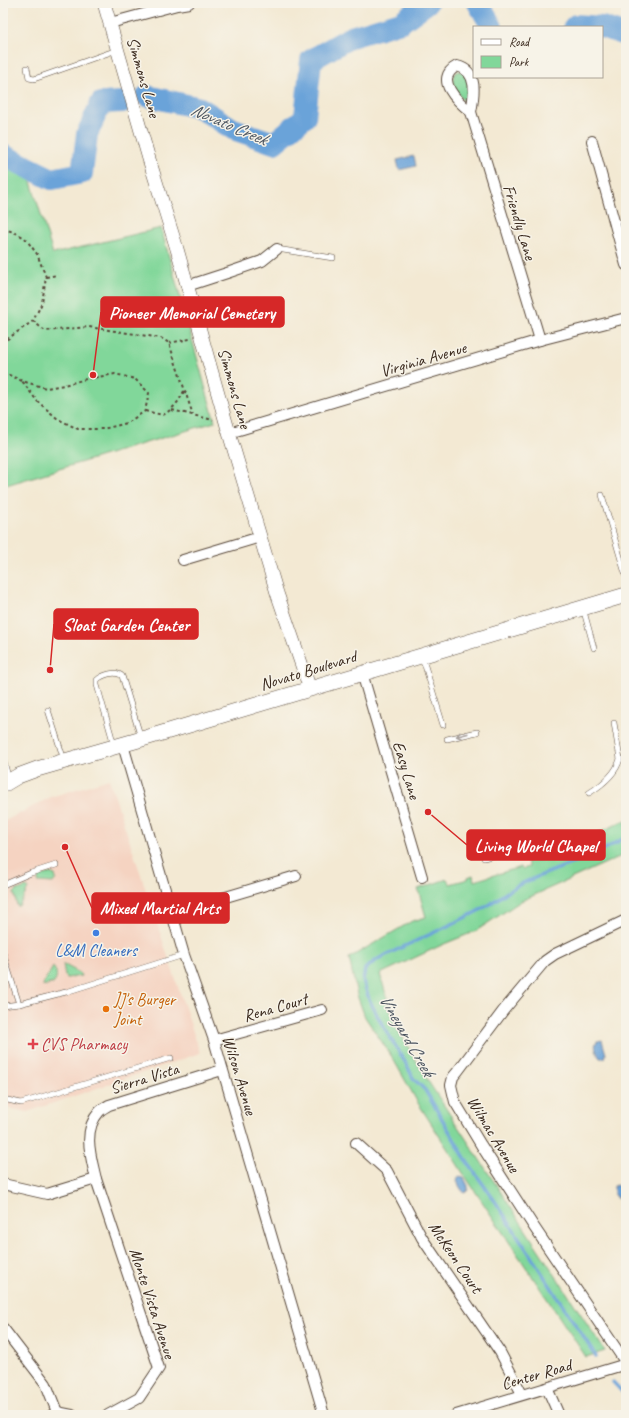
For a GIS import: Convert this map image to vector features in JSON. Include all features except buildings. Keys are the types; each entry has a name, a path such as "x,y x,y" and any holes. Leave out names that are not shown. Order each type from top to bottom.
{"main road":[{"name":"Novato Boulevard","path":"6,783 37,769 626,595"}],"street":[{"name":"Simmons Lane","path":"104,3 260,537 277,593 310,689"},
{"path":"110,23 189,3"},
{"name":"Friendly Lane","path":"471,112 540,340"},
{"path":"592,140 626,265"},
{"path":"187,286 227,274 262,261 277,249"},
{"name":"Virginia Avenue","path":"229,433 540,340 626,318"},
{"path":"183,560 260,537"},
{"name":"Easy Lane","path":"362,673 422,877"},
{"name":"Wilson Avenue","path":"119,746 184,955 214,1040 324,1415"},
{"path":"172,914 296,876"},
{"name":"Wilmac Avenue","path":"626,920 555,954 545,961 503,1011 458,1071 451,1085 455,1102 481,1145 534,1227 626,1363"},
{"name":"Rena Court","path":"214,1040 322,1010"},
{"name":"Sierra Vista","path":"96,1179 88,1147 90,1130 99,1112 109,1105 222,1070"},
{"name":"McKeon Court","path":"356,1143 387,1171 422,1238 500,1352 522,1394"},
{"path":"3,1184 47,1194 96,1179"},
{"name":"Monte Vista Avenue","path":"96,1179 159,1368 140,1398 108,1415"},
{"path":"3,1328 46,1384 54,1413 72,1415"},
{"name":"Center Road","path":"456,1415 626,1363"},
{"path":"547,1388 559,1415"}],"lane":[{"path":"27,68 29,78 34,79 118,50"},
{"path":"277,249 333,258"},
{"path":"602,495 626,577"},
{"path":"583,607 594,648"},
{"path":"422,655 443,725"},
{"path":"119,746 97,685 97,680 115,673 122,676 142,739"},
{"path":"48,710 64,761"},
{"path":"589,793 606,780 619,765 620,759 614,723"},
{"path":"447,739 478,732"},
{"path":"3,758 6,783"},
{"path":"484,858 515,849"},
{"path":"3,884 56,865"},
{"path":"3,953 19,1004"},
{"path":"3,1006 19,1004 66,992 184,955"},
{"path":"3,1099 21,1103 171,1058"}],"path":[{"path":"3,229 14,232 25,238 37,254 46,278 42,303 33,321 3,342"},
{"path":"46,278 57,275"},
{"path":"33,321 45,331 89,327 161,338 169,343 193,415"},
{"path":"169,343 202,336"},
{"path":"3,372 22,381 46,388 115,374 135,379 149,393 145,411 127,423 103,429 78,428 58,419 36,401 22,381"},
{"path":"145,411 163,415 172,410 181,398 184,390"},
{"path":"172,410 212,421"}],"shaded area":[{"path":"109,779 200,1053 27,1112 3,1107 3,822 51,797"}],"green space":[{"path":"459,71 464,72 471,85 468,105 461,98 454,87 454,74"},
{"path":"3,148 25,162 53,254 161,228 215,422 3,486"},
{"path":"626,820 626,854 521,901 476,931 444,944 380,974 394,1022 430,1084 605,1351 586,1357 463,1173 418,1103 392,1057 365,1017 357,995 349,958 412,921 426,917 418,889 447,879 450,884 468,879 468,877 473,875 474,881 521,867 523,869 529,867 525,847 527,846 524,837 529,835 537,861"},
{"path":"50,873 55,875 56,879 53,883 38,882 38,877"},
{"path":"27,887 28,889 19,906 17,906 14,893 17,890"},
{"path":"63,964 80,973 81,976 67,978 65,976"},
{"path":"53,967 56,975 54,983 43,986 44,982"}],"water":[{"path":"414,156 416,166 399,170 397,160"},
{"path":"602,1040 606,1054 605,1058 600,1058 595,1047 597,1041"},
{"path":"458,1177 464,1178 468,1186 468,1190 465,1193 461,1190 457,1181"},
{"path":"616,1185 626,1193 626,1205 623,1205 614,1195 614,1186"}],"waterway":[{"name":"Novato Creek","path":"147,96 200,108 233,129 274,143 305,117 311,60 351,37 401,22 427,3"},
{"name":"Novato Creek","path":"478,3 491,26"},
{"name":"Novato Creek","path":"575,26 589,26"},
{"name":"Novato Creek","path":"603,27 626,35"},
{"name":"Novato Creek","path":"3,155 52,179 82,173 87,134 101,103 122,102"},
{"name":"Vineyard Creek","path":"596,1356 495,1201 468,1163 425,1090 413,1078 407,1065 379,1019 369,999 363,980 365,969 378,959 480,910 517,886 589,856 626,837"},
{"name":"Vineyard Creek","path":"613,1382 626,1396"}],"place":[{"name":"Pioneer Memorial Cemetery","path":"93,375"},
{"name":"Sloat Garden Center","path":"50,670"},
{"name":"Living World Chapel","path":"428,812"},
{"name":"Mixed Martial Arts","path":"65,847"},
{"name":"L&M Cleaners","path":"96,933"},
{"name":"JJ's Burger Joint","path":"106,1009"},
{"name":"CVS Pharmacy","path":"33,1044"}]}
